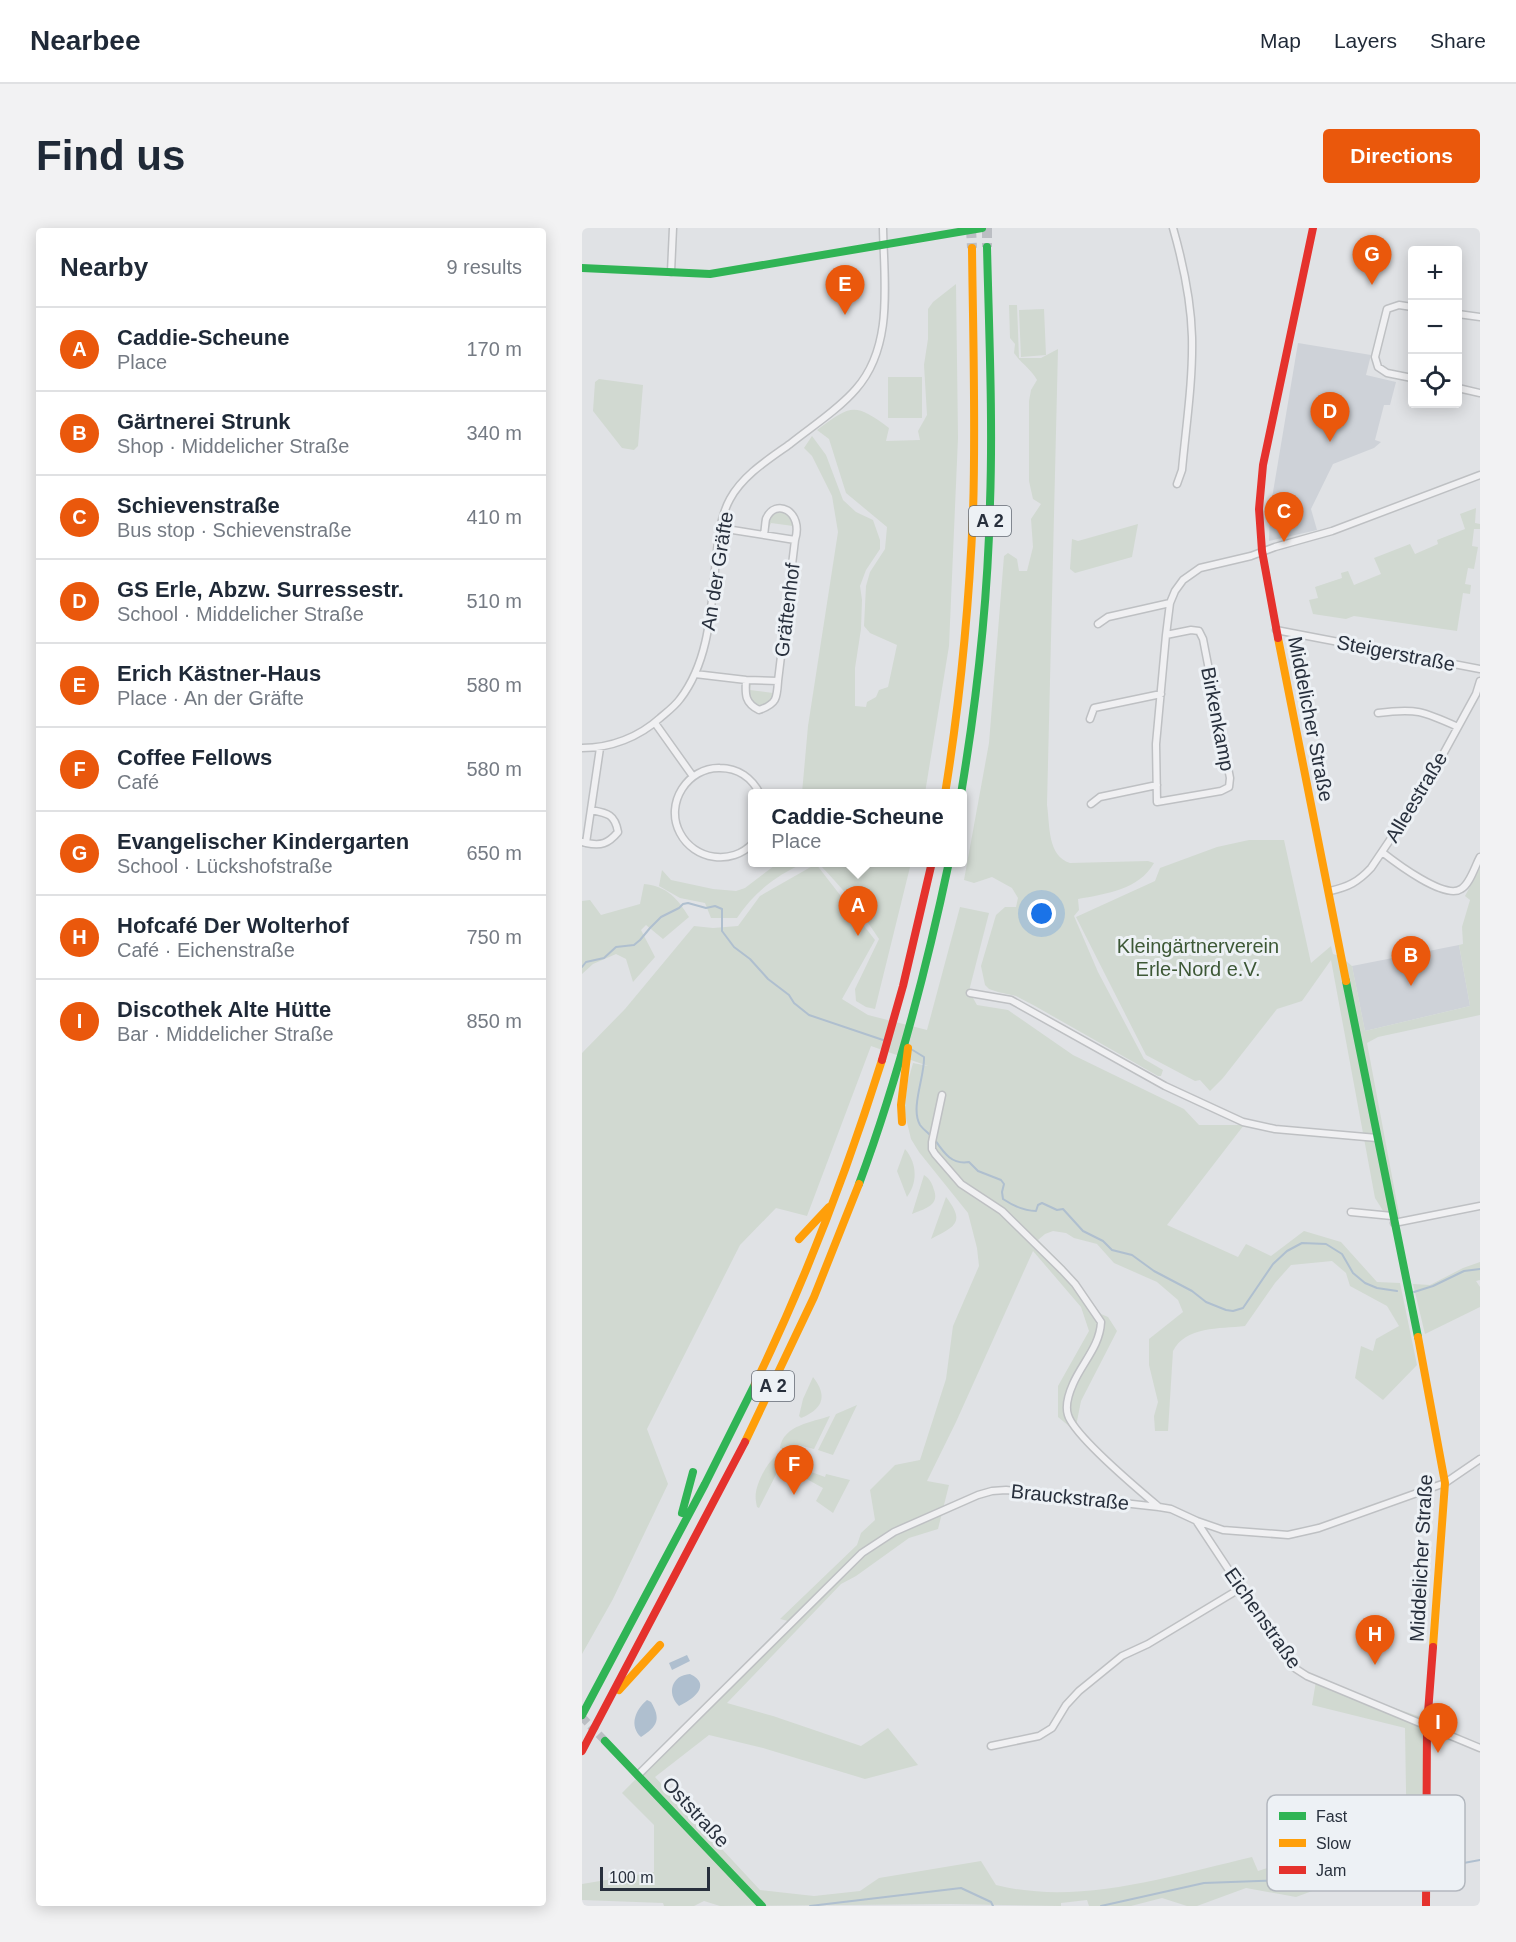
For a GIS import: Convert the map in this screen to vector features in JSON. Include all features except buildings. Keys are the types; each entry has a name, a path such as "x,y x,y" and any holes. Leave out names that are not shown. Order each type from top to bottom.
{"main road":[{"path":"582,268 711,274 982,228"},
{"name":"Middelicher Straße","path":"1313,228 1263,465 1259,509 1262,551 1445,1483 1427,1726 1427,1795"},
{"name":"A 2","path":"962,789 975,697 989,539 991,451 987,247"},
{"name":"A 2","path":"946,789 959,697 972,537 974,448 972,248"},
{"name":"A 2","path":"582,1715 738,1419 776,1342 835,1200 885,1052 931,867"},
{"path":"903,1122 901,1105 904,1057 948,867"},
{"name":"A 2","path":"582,1751 753,1427 791,1349 851,1206 904,1057"},
{"path":"799,1239 835,1200"},
{"path":"674,1540 692,1485 693,1472"},
{"path":"609,1701 660,1645"},
{"name":"Oststraße","path":"605,1741 762,1906"},
{"name":"Middelicher Straße","path":"1426,1891 1426,1906"}],"street":[{"path":"671,272 673,228"},
{"name":"An der Gräfte","path":"582,748 600,748 625,740 655,723 680,700 695,674 705,645 720,528 729,500 742,482 855,391 875,362 882,335 883,228"},
{"path":"1173,228 1185,275 1192,336 1192,366 1182,470 1177,484"},
{"path":"1408,306 1399,305 1387,309 1375,357 1378,367 1387,373 1408,377"},
{"path":"1462,315 1480,318"},
{"path":"1462,389 1480,393"},
{"path":"1091,804 1100,796 1158,785 1156,744 1166,634 1170,603 1174,591 1183,580 1200,568 1251,556 1332,531 1480,475"},
{"name":"Gräftenhof","path":"746,680 747,701 759,710 771,706 777,698 797,522 794,514 786,509 772,512 767,518 764,534"},
{"name":"Gräftenhof","path":"720,528 795,540"},
{"path":"1098,624 1108,617 1170,603"},
{"name":"Steigerstraße","path":"1276,630 1480,669"},
{"name":"Birkenkamp","path":"1158,785 1157,802 1221,791 1229,787 1230,778 1203,639 1199,631 1166,634"},
{"name":"Gräftenhof","path":"695,674 778,681"},
{"name":"Alleestraße","path":"1330,891 1350,886 1361,879 1382,852 1423,791 1478,695 1480,681"},
{"path":"1090,719 1094,708 1161,694"},
{"path":"1378,713 1416,710 1458,727"},
{"path":"655,723 692,776"},
{"path":"591,810 607,813 616,822 618,831 611,841 598,846 584,842 600,748"},
{"path":"748,848 743,852 724,858 703,854 686,842 677,827 675,810 680,792 692,776 711,768 731,770 745,775 757,789"},
{"path":"1382,852 1419,878 1451,892 1459,891 1464,887 1480,856"},
{"path":"970,993 1011,1000 1165,1086 1243,1122 1275,1129 1377,1137"},
{"path":"942,1095 932,1142 935,1154 961,1184 1002,1211 1062,1270 1075,1284 1101,1322 1099,1338 1072,1387 1066,1406 1068,1417 1090,1445 1159,1507"},
{"path":"1351,1212 1393,1220 1480,1206"},
{"path":"1378,1226 1381,1217"},
{"name":"Brauckstraße","path":"638,1775 862,1553 894,1532 992,1491 1006,1490 1159,1507 1172,1509 1223,1530 1288,1535 1319,1528 1445,1483 1480,1459"},
{"name":"Eichenstraße","path":"1197,1521 1293,1667 1307,1676 1480,1748"},
{"path":"991,1746 1039,1736 1052,1728 1065,1705 1122,1656 1148,1644 1241,1588"}],"shaded area":[{"path":"1298,343 1371,355 1366,375 1396,382 1390,405 1384,405 1375,440 1381,442 1374,448 1333,464 1311,509 1317,530 1269,541 1270,510"},
{"path":"1459,945 1470,1006 1365,1031 1352,966"}],"green space":[{"path":"956,284 958,438 949,646 926,789 802,789 808,726 838,532 832,496 812,456 804,448 812,436 826,455 843,500 856,512 873,520 880,540 880,549 866,570 860,586 861,629 855,668 855,706 866,707 867,702 876,697 879,690 888,687 897,645 870,633 864,626 866,586 870,572 885,549 887,527 846,493 829,439 817,430 838,415 853,410 868,414 889,428 886,441 920,440 918,431 927,415 924,365 928,339 928,309 933,302"},
{"path":"1009,305 1017,305 1019,358 1041,358 1058,349 1047,805 1051,839 1057,854 1070,863 1148,861 1154,863 1148,872 1130,885 1110,893 1078,899 1079,910 1074,916 1098,972 1144,1059 1163,1070 1161,1076 1016,996 989,989 985,985 981,966 996,915 1005,907 1016,907 1018,898 1012,888 992,877 974,883 964,880 989,743 1004,556 1008,553 1017,559 1019,571 1027,571 1033,547 1031,519 1041,504 1033,499 1029,481 1029,401 1031,390 1037,380 1014,353 1015,344 1010,338"},
{"path":"1044,309 1046,355 1021,357 1019,310"},
{"path":"888,377 922,377 922,418 888,418"},
{"path":"599,379 643,385 638,446 634,450 622,448 593,411 595,382"},
{"path":"1476,508 1475,523 1480,524 1480,529 1474,529 1472,546 1478,547 1474,569 1468,568 1465,584 1471,585 1470,594 1463,593 1457,631 1354,616 1346,619 1313,614 1309,600 1318,598 1315,587 1342,578 1341,573 1348,571 1354,585 1381,574 1374,558 1410,544 1415,554 1438,544 1437,540 1465,529 1460,514"},
{"path":"785,512 794,519 794,534 793,526 771,523 768,530 772,517 777,513"},
{"path":"1138,524 1132,557 1075,573 1070,569 1072,539 1078,541"},
{"path":"749,684 751,684 750,690 773,693 776,687 773,700 763,706 756,705 748,695"},
{"name":"Kleingärtnerverein Erle-Nord e.V.","path":"1249,840 1284,840 1311,963 1331,946 1333,954 1340,956 1352,966 1365,1031 1470,1006 1459,945 1463,944 1462,927 1470,900 1465,896 1480,868 1480,1015 1378,1037 1367,1043 1400,1219 1387,1217 1375,1198 1331,960 1302,1001 1277,1009 1223,1078 1210,1091 1200,1080 1195,1081 1146,1055 1076,917 1155,881 1160,868 1217,847"},
{"path":"773,867 796,867 767,885 737,918 711,918 705,903 680,898 659,886 662,870 671,880 713,889 736,891 745,888"},
{"path":"811,867 818,867 875,940 842,999 868,1015 927,1030 960,907 989,913 969,991 977,1005 1008,1010 1073,1055 1184,1109 1199,1125 1244,1125 1167,1225 1238,1257 1246,1244 1271,1256 1304,1231 1341,1242 1377,1282 1400,1283 1417,1365 1383,1400 1355,1378 1361,1346 1373,1351 1376,1339 1399,1326 1387,1306 1350,1286 1346,1273 1332,1261 1291,1265 1275,1283 1245,1326 1204,1330 1186,1337 1179,1343 1173,1351 1168,1431 1155,1431 1154,1416 1158,1402 1149,1365 1149,1339 1183,1312 1178,1300 1157,1282 1114,1263 1097,1244 1074,1238 1066,1233 1053,1231 1045,1234 1038,1240 1065,1267 1101,1314 1108,1317 1117,1331 1081,1401 1075,1431 1058,1417 1058,1386 1089,1331 1081,1307 1033,1251 927,1481 949,1485 938,1529 909,1538 841,1584 727,1703 861,1746 888,1728 918,1765 865,1779 763,1748 709,1735 655,1777 760,1890 814,1896 860,1891 879,1878 981,1861 996,1885 1027,1891 1092,1890 1157,1880 1252,1857 1258,1871 1267,1868 1267,1891 1312,1891 1296,1897 1246,1888 1197,1906 1187,1906 1162,1898 1131,1906 1089,1906 1087,1900 1061,1903 1061,1906 951,1904 720,1906 704,1901 694,1906 664,1906 663,1903 582,1900 582,1884 654,1872 654,1825 622,1793 792,1622 780,1619 857,1545 861,1533 875,1520 870,1490 895,1465 920,1460 946,1379 953,1326 979,1266 968,1213 911,1139 904,1110 908,1081 913,1063 928,1066 871,1046 807,1216 776,1208 740,1245 647,1429 668,1484 613,1599 582,1654 582,1053 625,1009 694,926 713,928 738,926 760,896"},
{"path":"822,867 910,867 875,1009 856,1001 855,989 879,939"},
{"path":"644,884 659,887 671,894 689,917 663,939 646,925 641,930 655,957 633,982 626,959 616,954 593,964 582,974 582,901 590,900 601,915 640,904"},
{"path":"905,1149 912,1160 915,1173 911,1191 907,1197 897,1171"},
{"path":"924,1175 932,1185 935,1200 929,1206 912,1214"},
{"path":"946,1197 955,1213 955,1223 931,1239"},
{"path":"1480,1262 1480,1280 1476,1281 1480,1287 1480,1307 1425,1334 1413,1284 1430,1285"},
{"path":"813,1377 821,1390 821,1401 814,1410 801,1418 799,1416 803,1399"},
{"path":"857,1405 833,1455 818,1450 836,1414"},
{"path":"830,1416 814,1449 798,1445 790,1452 780,1448 782,1440 793,1429"},
{"path":"780,1454 786,1455 759,1508 757,1507 757,1487 768,1465"},
{"path":"806,1470 825,1477 826,1474 850,1480 833,1513 816,1501 823,1488 803,1477"},
{"path":"1316,1681 1424,1718 1424,1795 1406,1795 1405,1728 1312,1705"}],"water":[{"path":"687,1655 690,1661 672,1670 669,1663"},
{"path":"690,1674 697,1678 700,1687 694,1696 679,1706 673,1696 673,1686 679,1678"},
{"path":"647,1700 651,1702 657,1718 654,1726 641,1737 634,1723 639,1708"}],"waterway":[{"path":"582,967 586,962 604,958 616,947 634,945 661,917 683,904 688,903 706,908 715,906 722,909 722,931 734,947 750,959 768,979 789,995 794,1003 809,1015 883,1040"},
{"path":"911,1049 924,1057 917,1101 917,1118 920,1125 930,1135"},
{"path":"935,1140 953,1160 969,1162 978,1171 1001,1180 1004,1184 1003,1199 1032,1211 1036,1211 1038,1205 1042,1203 1057,1210 1063,1209 1083,1231 1103,1241 1112,1250 1132,1255 1206,1302 1226,1310 1233,1311 1243,1308 1273,1264 1287,1251 1302,1243 1326,1244 1342,1254 1353,1273 1365,1283 1377,1288 1397,1291"},
{"path":"1414,1292 1433,1286 1464,1271 1480,1269"},
{"path":"1465,1863 1480,1860"},
{"path":"1101,1906 1204,1883 1267,1881"},
{"path":"810,1906 961,1888 991,1902 993,1906"}],"tunnel":[{"path":"971,228 972,248"},
{"path":"987,228 987,247"},
{"path":"582,1717 605,1741"}],"traffic: fast":[{"path":"582,268 710,274 982,228"},
{"path":"962,789 981,649 989,540 991,407 987,247"},
{"path":"859,1184 910,1024 948,867"},
{"path":"1346,981 1418,1337"},
{"path":"582,1715 705,1484 755,1384"},
{"path":"682,1513 693,1472"},
{"path":"605,1741 762,1906"}],"traffic: slow":[{"path":"946,789 966,619 973,513 972,248"},
{"path":"1278,638 1346,981"},
{"path":"902,1122 901,1105 908,1048"},
{"path":"755,1384 825,1224 882,1060"},
{"path":"745,1442 814,1297 859,1184"},
{"path":"799,1239 829,1207"},
{"path":"1418,1337 1445,1483 1433,1647"},
{"path":"619,1690 660,1645"}],"traffic: jam":[{"path":"1278,638 1262,551 1259,509 1263,465 1313,228"},
{"path":"882,1060 903,986 931,867"},
{"path":"582,1751 745,1442"},
{"path":"1427,1795 1427,1726 1433,1647"},
{"path":"1426,1891 1426,1906"}],"place":[{"name":"Evangelischer Kindergarten","path":"1372,285"},
{"name":"Erich Kästner-Haus","path":"845,315"},
{"name":"GS Erle, Abzw. Surressestr.","path":"1330,442"},
{"name":"Schievenstraße","path":"1284,542"},
{"name":"Caddie-Scheune","path":"858,936"},
{"name":"Gärtnerei Strunk","path":"1411,986"},
{"name":"Coffee Fellows","path":"794,1495"},
{"name":"Hofcafé Der Wolterhof","path":"1375,1665"},
{"name":"Discothek Alte Hütte","path":"1438,1753"}]}
